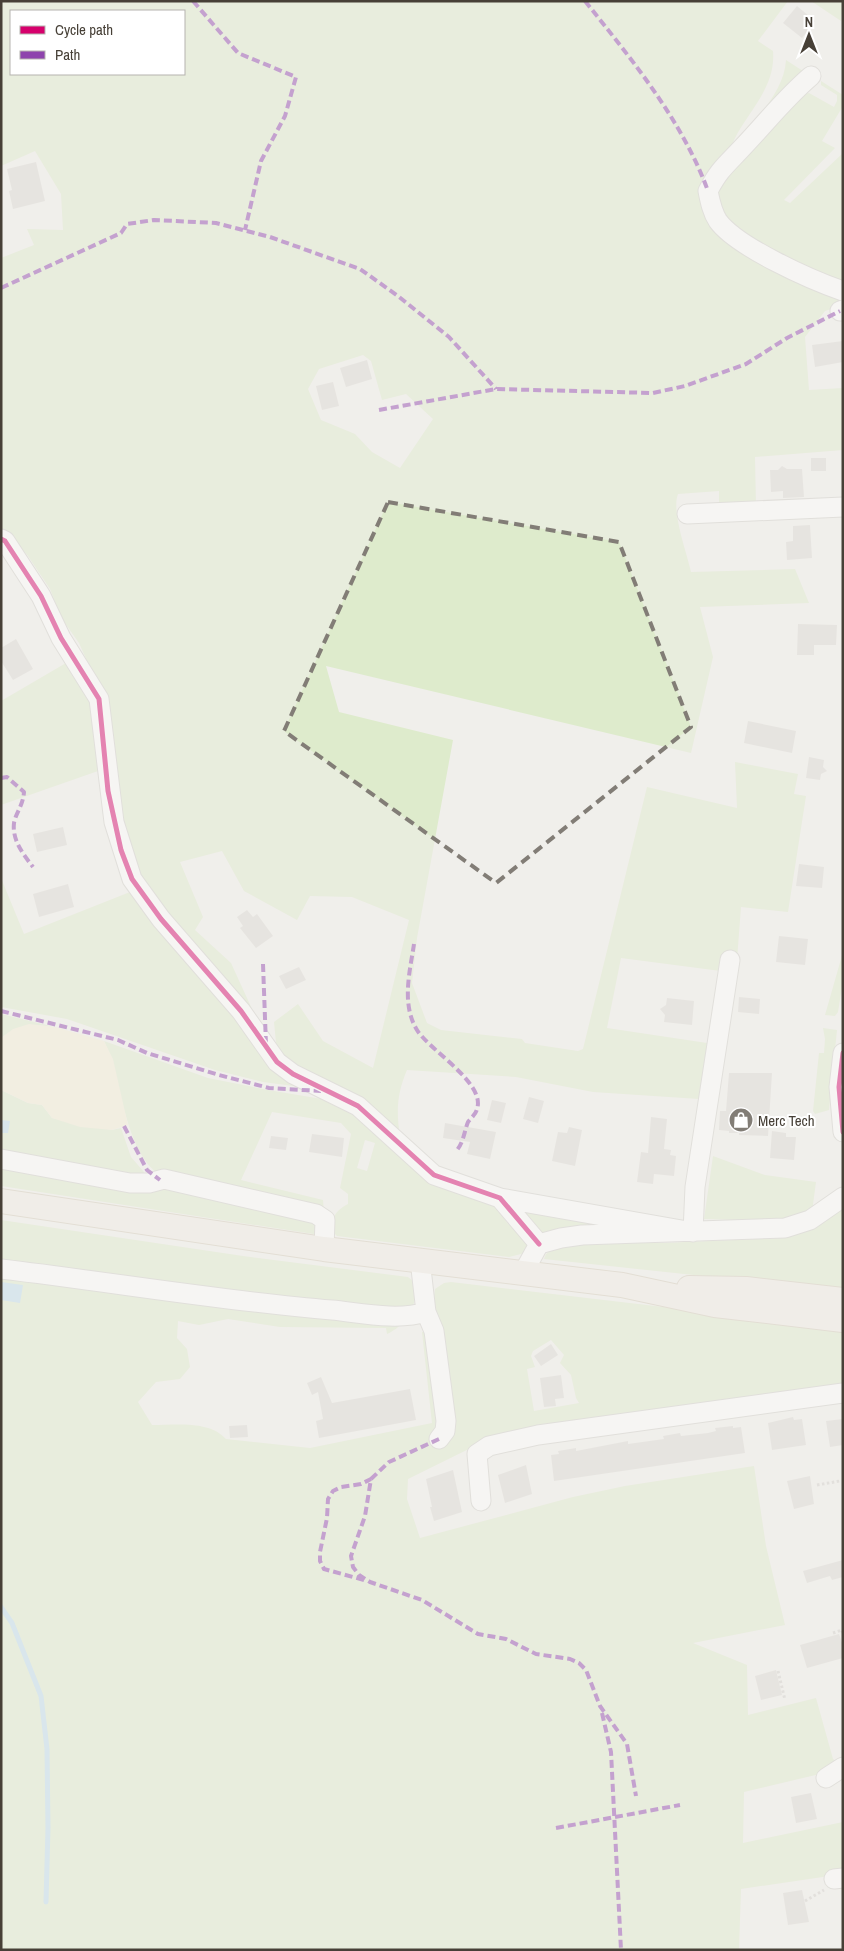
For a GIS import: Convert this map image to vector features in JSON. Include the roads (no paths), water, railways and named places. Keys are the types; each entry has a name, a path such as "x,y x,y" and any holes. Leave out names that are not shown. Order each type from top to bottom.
{"main road":[{"path":"1,1201 324,1249 622,1286 715,1305 843,1320"},
{"path":"622,1286 746,1289 843,1300"}],"street":[{"path":"811,76 778,105 741,149 723,165 708,192 717,219 737,239 756,251 843,291"},
{"path":"687,514 843,507"},
{"path":"1,539 5,541 41,596 61,638 99,700 108,791 121,850 132,879 161,920 241,1011 277,1062 293,1074 358,1106 434,1174 500,1198 693,1232"},
{"path":"693,1232 695,1187 730,960"},
{"path":"842,1126 839,1087 843,1053"},
{"path":"1,1159 130,1183 149,1183 164,1179 316,1214 325,1220 324,1249"},
{"path":"523,1273 539,1244 560,1238 582,1235 785,1228 810,1220 843,1197"},
{"path":"500,1198 539,1244"},
{"path":"420,1260 426,1312 434,1331 446,1421 445,1432 439,1439"},
{"path":"1,1269 265,1305 381,1314 416,1315 426,1312"},
{"path":"481,1501 477,1454 489,1446 538,1435 843,1393"},
{"path":"826,1778 843,1768"}],"water":[{"path":"1,1120 10,1121 8,1133 1,1133"},
{"path":"1,1282 23,1285 20,1303 1,1300"}],"waterway":[{"path":"1,1607 12,1623 41,1696 47,1749 48,1828 46,1902"}],"place":[{"name":"Merc Tech","path":"741,1120"}]}
